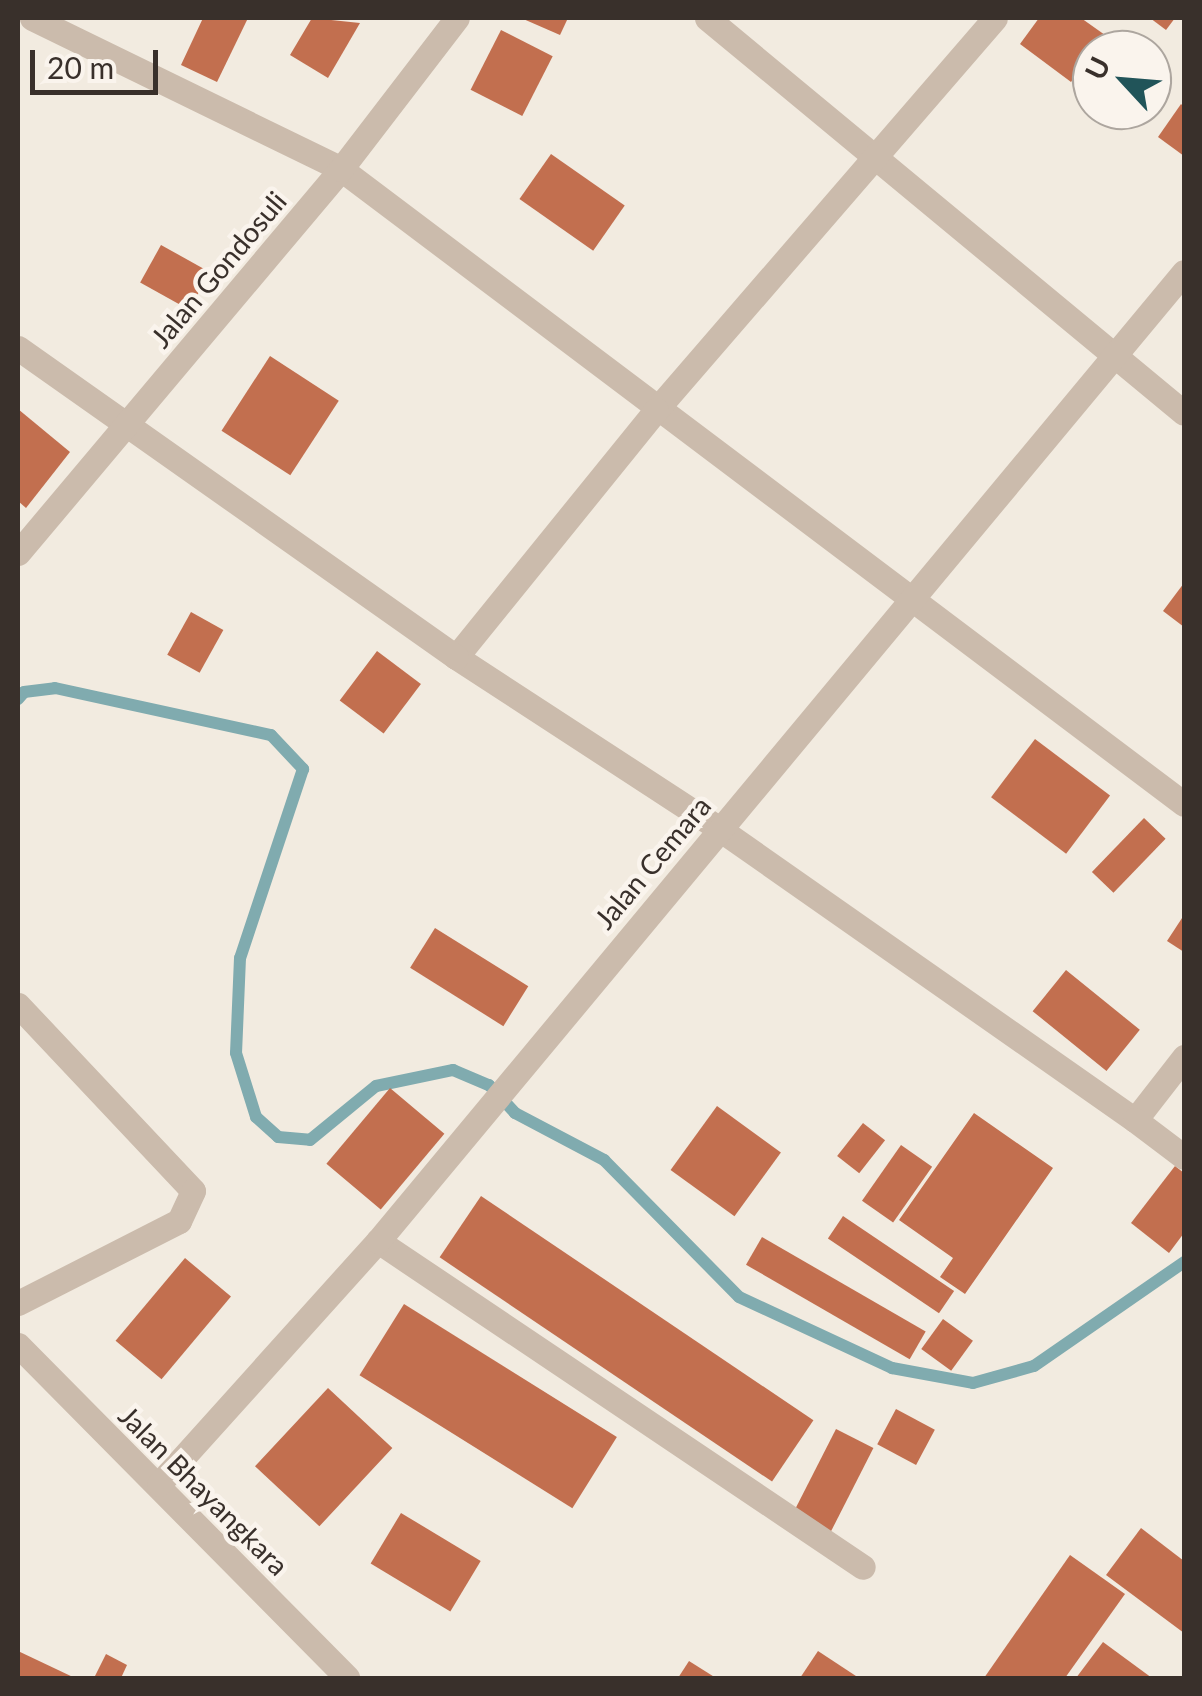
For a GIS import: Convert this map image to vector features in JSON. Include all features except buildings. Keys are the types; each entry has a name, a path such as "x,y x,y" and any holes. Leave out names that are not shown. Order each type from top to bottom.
{"street":[{"path":"32,18 341,169 1184,804"},
{"name":"Jalan Gondosuli","path":"18,553 341,169 458,18"},
{"path":"707,18 880,155 1184,414"},
{"path":"456,656 656,410 995,18"},
{"name":"Jalan Cemara","path":"159,1484 378,1240 1184,272"},
{"path":"18,348 456,656 718,828 1184,1157"},
{"path":"18,1005 193,1191 179,1221 18,1303"},
{"path":"1135,1120 1184,1057"},
{"path":"378,1240 863,1567"},
{"name":"Jalan Bhayangkara","path":"18,1344 346,1678"}],"waterway":[{"path":"18,699 24,692 55,688 271,735 303,769 240,958 236,1053 256,1117 278,1137 310,1140 376,1086 453,1070 489,1085 515,1113 604,1160 739,1297 892,1368 973,1383 1034,1366 1184,1262"}]}
